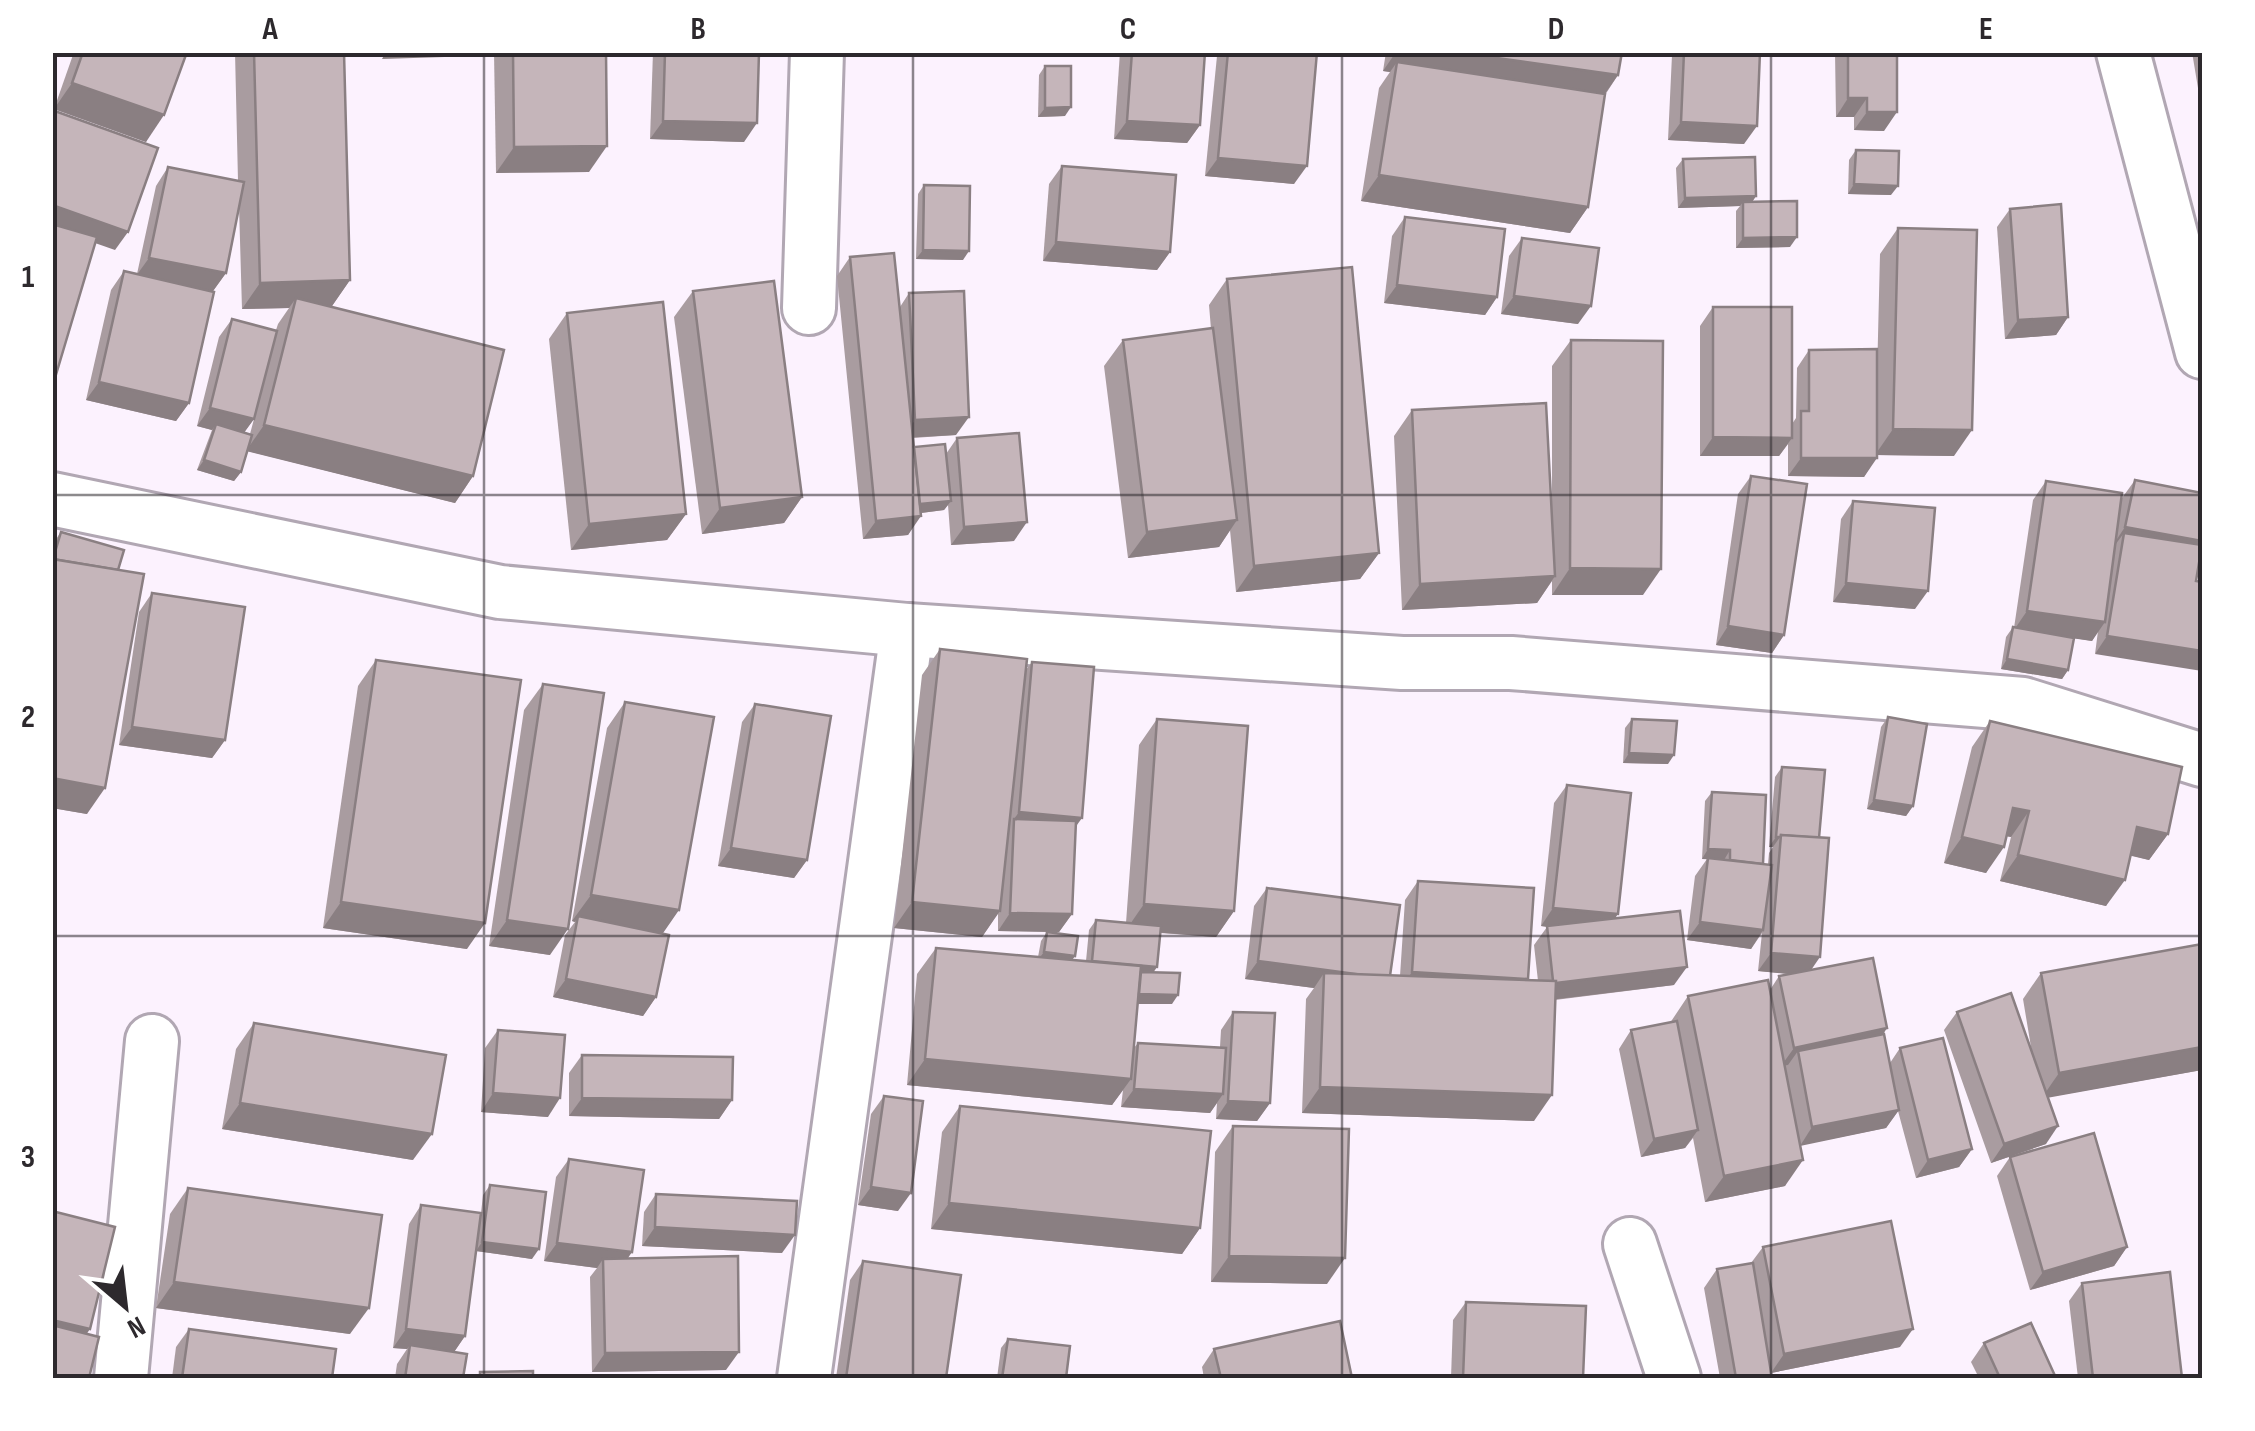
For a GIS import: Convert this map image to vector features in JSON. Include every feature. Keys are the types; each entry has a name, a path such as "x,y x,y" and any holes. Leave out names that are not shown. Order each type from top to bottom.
{"street":[{"path":"809,308 817,52"},
{"path":"2123,52 2202,352"},
{"path":"52,499 500,592 907,630 1402,664 1511,663 2024,704 2202,760"},
{"path":"804,1378 907,630"},
{"path":"120,1378 152,1041"},
{"path":"1630,1244 1674,1378"}],"building":[{"path":"83,52 187,52 164,115 72,83"},
{"path":"254,52 344,52 350,280 260,283"},
{"path":"513,52 606,52 607,146 514,147"},
{"path":"665,52 759,52 757,123 663,121"},
{"path":"1132,52 1205,52 1200,125 1127,121"},
{"path":"1228,52 1317,52 1307,166 1218,158"},
{"path":"1454,52 1622,52 1618,75"},
{"path":"1684,52 1760,52 1757,126 1681,122"},
{"path":"1848,52 1897,52 1897,112 1867,112 1867,98 1848,98"},
{"path":"1397,62 1605,94 1588,207 1379,175"},
{"path":"1045,66 1071,66 1071,107 1045,108"},
{"path":"52,110 158,148 128,232 52,205"},
{"path":"1856,150 1899,151 1898,186 1854,184"},
{"path":"1755,157 1756,196 1685,198 1683,159"},
{"path":"1062,166 1176,175 1170,252 1056,242"},
{"path":"168,167 244,182 226,273 149,258"},
{"path":"924,185 970,186 969,251 923,250"},
{"path":"1797,201 1797,237 1743,238 1743,202"},
{"path":"2061,204 2068,317 2018,320 2010,209"},
{"path":"1405,217 1505,229 1497,297 1397,285"},
{"path":"52,224 97,237 55,378 52,377"},
{"path":"1898,228 1977,230 1972,430 1893,429"},
{"path":"1522,238 1599,248 1591,306 1514,296"},
{"path":"894,253 921,516 876,521 850,257"},
{"path":"1352,267 1379,553 1254,566 1227,279"},
{"path":"124,271 214,292 189,403 99,382"},
{"path":"774,281 802,497 720,508 693,291"},
{"path":"964,291 969,417 915,420 909,293"},
{"path":"296,298 504,350 473,476 264,425"},
{"path":"663,302 686,514 589,524 567,313"},
{"path":"1713,307 1792,307 1792,438 1713,437"},
{"path":"232,319 277,331 254,419 210,408"},
{"path":"1213,328 1237,520 1147,532 1123,340"},
{"path":"1571,340 1663,341 1661,569 1570,568"},
{"path":"1877,349 1877,458 1801,458 1801,411 1809,411 1809,350"},
{"path":"1546,403 1555,576 1420,584 1412,410"},
{"path":"216,424 252,435 241,472 204,460"},
{"path":"1019,433 1027,522 964,527 957,438"},
{"path":"945,444 951,501 920,504 914,447"},
{"path":"1751,476 1807,484 1784,635 1728,626"},
{"path":"2135,480 2202,493 2202,541 2125,527"},
{"path":"2046,481 2122,493 2105,622 2027,611"},
{"path":"1853,501 1935,508 1928,591 1846,583"},
{"path":"61,532 124,550 118,570 53,559"},
{"path":"2124,533 2202,545 2196,581 2202,582 2202,651 2107,636"},
{"path":"52,559 144,574 105,788 52,778"},
{"path":"152,593 245,607 225,740 132,727"},
{"path":"2013,627 2074,638 2068,670 2007,659"},
{"path":"940,649 1027,659 1000,911 912,902"},
{"path":"376,660 521,680 485,923 341,902"},
{"path":"1032,662 1094,667 1082,818 1019,812"},
{"path":"543,684 604,693 568,929 507,920"},
{"path":"625,702 714,717 679,910 591,895"},
{"path":"755,704 831,716 807,860 731,848"},
{"path":"1888,717 1927,724 1913,806 1874,800"},
{"path":"1157,719 1248,726 1234,911 1144,904"},
{"path":"1632,719 1677,721 1674,755 1629,753"},
{"path":"1990,721 2182,767 2168,834 2137,827 2125,880 2018,855 2029,811 2013,808 2004,847 1962,837"},
{"path":"1782,767 1825,770 1819,838 1776,837"},
{"path":"1567,785 1631,793 1618,914 1553,908"},
{"path":"1712,792 1766,795 1763,864 1730,860 1730,850 1708,849"},
{"path":"1014,819 1076,821 1072,914 1010,913"},
{"path":"1781,835 1829,838 1820,957 1771,953"},
{"path":"1708,858 1772,865 1763,930 1700,922"},
{"path":"1418,881 1534,888 1528,979 1412,972"},
{"path":"1267,888 1400,905 1390,976 1258,961"},
{"path":"1680,911 1687,967 1553,981 1547,926"},
{"path":"578,916 669,935 656,997 566,979"},
{"path":"1096,920 1161,926 1157,967 1092,961"},
{"path":"1047,932 1078,936 1075,956 1044,952"},
{"path":"2202,944 2202,1047 2059,1073 2041,973"},
{"path":"936,948 1141,966 1131,1079 925,1059"},
{"path":"1873,958 1887,1028 1794,1048 1779,976"},
{"path":"1141,972 1180,973 1178,995 1139,994"},
{"path":"1324,973 1556,981 1552,1095 1320,1087"},
{"path":"1768,980 1803,1160 1724,1176 1688,996"},
{"path":"2011,993 2058,1126 2004,1144 1957,1012"},
{"path":"1233,1012 1275,1013 1270,1103 1228,1101"},
{"path":"1677,1021 1698,1130 1654,1139 1631,1030"},
{"path":"254,1023 446,1055 432,1134 240,1103"},
{"path":"498,1030 565,1035 560,1098 493,1093"},
{"path":"1884,1034 1899,1110 1812,1127 1798,1051"},
{"path":"1943,1038 1972,1149 1928,1160 1900,1048"},
{"path":"1138,1043 1226,1048 1223,1094 1134,1089"},
{"path":"582,1055 733,1057 732,1100 582,1098"},
{"path":"884,1096 923,1101 911,1193 871,1187"},
{"path":"960,1106 1211,1131 1200,1228 949,1203"},
{"path":"1233,1126 1349,1129 1345,1258 1229,1256"},
{"path":"2094,1133 2127,1247 2043,1272 2010,1157"},
{"path":"569,1159 644,1170 632,1252 557,1243"},
{"path":"490,1185 546,1192 539,1249 482,1242"},
{"path":"188,1188 382,1215 369,1308 174,1282"},
{"path":"656,1194 797,1201 795,1235 655,1227"},
{"path":"421,1205 481,1213 465,1336 406,1329"},
{"path":"52,1211 115,1227 90,1329 52,1320"},
{"path":"1891,1221 1913,1329 1784,1354 1763,1247"},
{"path":"738,1256 739,1352 605,1353 603,1259"},
{"path":"863,1261 961,1275 946,1378 846,1378"},
{"path":"1753,1263 1772,1378 1736,1378 1717,1269"},
{"path":"2170,1272 2182,1378 2093,1378 2082,1283"},
{"path":"1466,1302 1586,1306 1583,1378 1463,1378"},
{"path":"1340,1321 1352,1378 1221,1378 1214,1349"},
{"path":"2031,1323 2056,1378 2000,1378 1984,1343"},
{"path":"52,1325 99,1337 89,1378 52,1378"},
{"path":"189,1329 336,1349 332,1378 182,1378"},
{"path":"1008,1339 1070,1346 1066,1378 1002,1378"},
{"path":"410,1345 467,1354 463,1378 405,1378"},
{"path":"533,1371 533,1378 480,1378 480,1372"}]}
